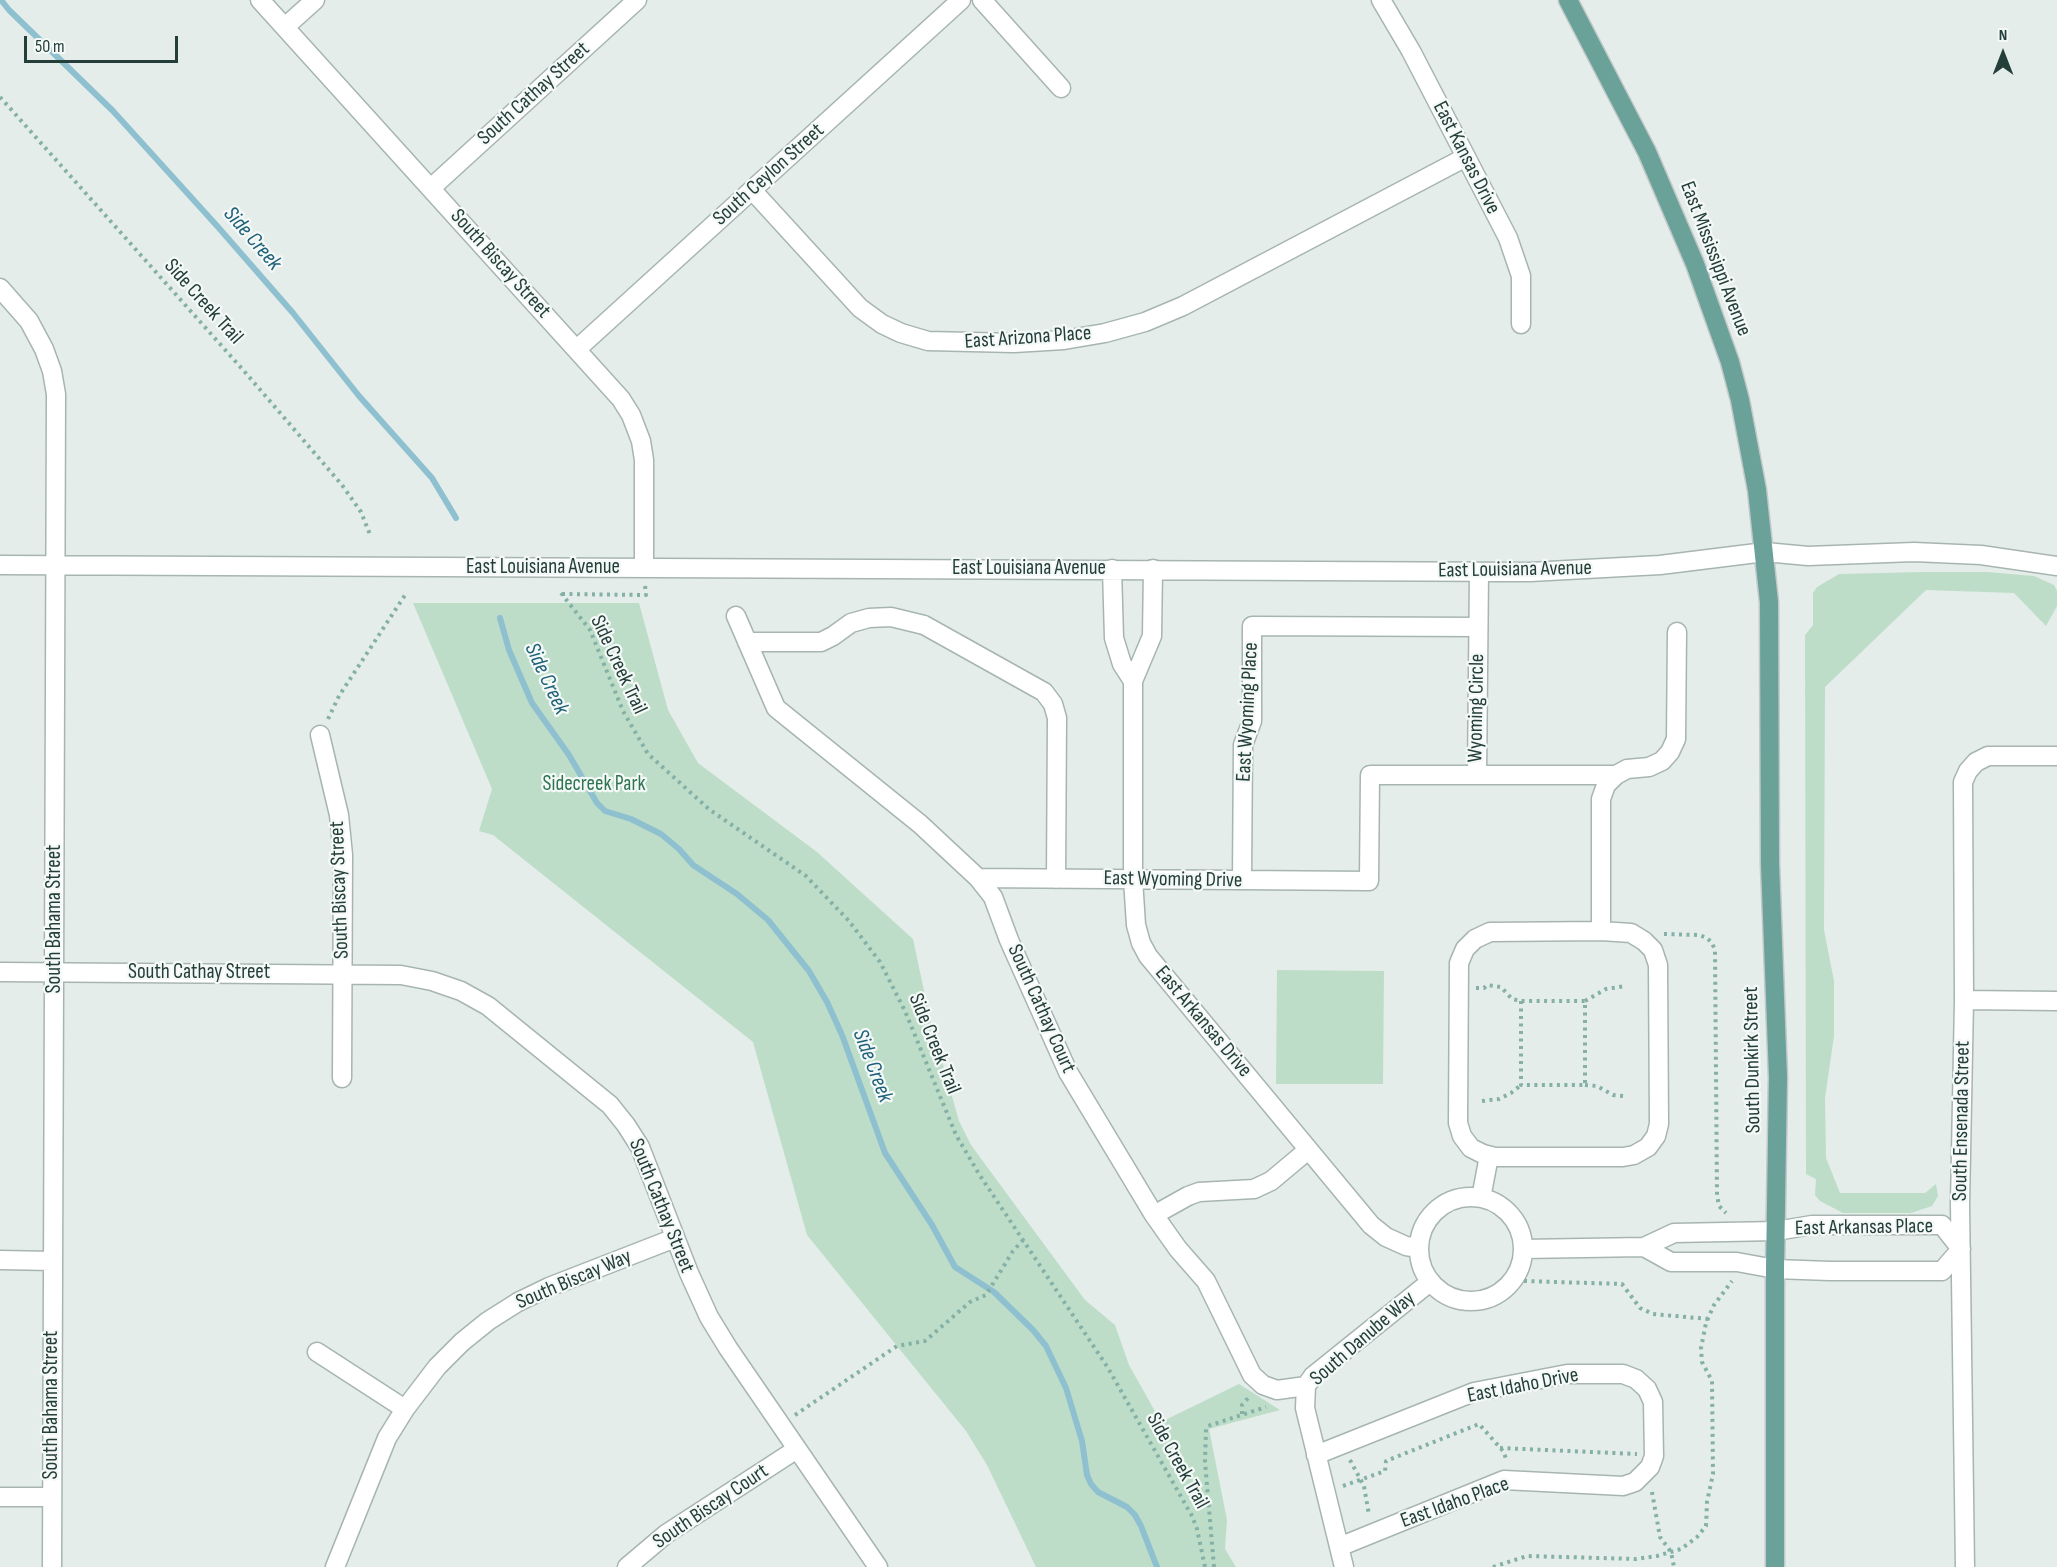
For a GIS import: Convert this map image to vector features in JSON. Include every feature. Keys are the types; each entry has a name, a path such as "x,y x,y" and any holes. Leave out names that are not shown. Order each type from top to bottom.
{"main road":[{"name":"East Mississippi Avenue","path":"1568,0 1647,152 1713,311 1740,400 1757,490 1765,552"},
{"name":"South Dunkirk Street","path":"1765,552 1769,602 1770,864 1778,1077 1774,1269 1775,1567"}],"street":[{"name":"South Biscay Street","path":"260,0 621,399 631,415 641,441 644,460 644,568"},
{"path":"285,27 315,0"},
{"name":"South Cathay Street","path":"431,188 637,0"},
{"name":"South Ceylon Street","path":"577,349 962,0"},
{"path":"982,0 1061,88"},
{"name":"East Kansas Drive","path":"1381,0 1508,238 1521,276 1521,324"},
{"name":"East Arizona Place","path":"752,190 860,308 882,324 901,333 928,341 1014,343 1064,340 1105,333 1145,322 1174,310 1466,157"},
{"name":"South Bahama Street","path":"0,288 29,321 44,349 52,371 56,394 52,1567"},
{"name":"East Louisiana Avenue","path":"0,565 1546,572 1660,565 1765,552 1808,556 1914,552 1981,555 2057,566"},
{"path":"1112,569 1114,638 1122,664 1133,681"},
{"path":"1133,879 1133,681 1152,636 1153,569"},
{"name":"Wyoming Circle","path":"1369,881 1370,775 1477,775 1479,572"},
{"name":"South Cathay Court","path":"736,616 776,708 920,824 978,878 993,897 1009,940 1068,1072 1154,1215 1178,1249 1206,1281 1252,1375 1263,1385 1277,1390 1306,1386"},
{"path":"747,642 820,642 851,623 869,618 891,616 924,625 1044,692 1053,704 1057,718 1056,879"},
{"name":"East Wyoming Place","path":"1242,880 1243,745 1252,721 1252,626 1478,627"},
{"path":"1601,931 1601,799 1606,785 1616,775 1627,769 1649,767 1662,761 1670,752 1676,739 1677,632"},
{"name":"South Biscay Street","path":"320,735 339,815 343,855 343,974"},
{"name":"South Ensenada Street","path":"1965,1567 1961,1249 1964,782 1968,771 1976,762 1988,756 2057,756"},
{"path":"1477,775 1616,775"},
{"name":"East Wyoming Drive","path":"978,878 1369,881"},
{"name":"East Arkansas Drive","path":"1133,879 1136,925 1141,944 1148,956 1371,1225 1386,1237 1406,1246 1419,1248"},
{"path":"1601,931 1631,933 1653,950 1659,965 1659,1124 1656,1136 1648,1147 1634,1155 1623,1157 1489,1156 1471,1148 1462,1136 1458,1123 1459,963 1465,949 1475,939 1490,932 1601,931"},
{"name":"South Cathay Street","path":"0,972 401,975 432,981 461,991 505,1018 610,1105 626,1125 640,1147 688,1274 709,1317 780,1425 879,1567"},
{"path":"342,1078 343,974"},
{"path":"1964,1000 2057,1001"},
{"path":"1154,1215 1199,1192 1254,1189 1271,1181 1308,1150"},
{"path":"1481,1198 1489,1156"},
{"path":"1430,1282 1420,1260 1419,1248 1421,1234 1428,1219 1440,1208 1454,1200 1471,1197 1481,1198 1498,1205 1510,1216 1519,1229 1523,1249 1644,1247 1674,1233 1776,1231"},
{"name":"East Arkansas Place","path":"1774,1269 1942,1271 1961,1249 1942,1225 1812,1225 1776,1231"},
{"name":"South Biscay Way","path":"335,1567 387,1438 405,1409 437,1367 462,1342 488,1321 518,1302 549,1287 675,1238"},
{"path":"1644,1247 1671,1262 1737,1262 1774,1269"},
{"name":"South Danube Way","path":"1344,1567 1305,1408 1306,1386 1313,1376 1430,1282 1442,1293 1456,1299 1470,1301 1485,1300 1502,1291 1513,1280 1520,1267 1523,1249"},
{"path":"0,1260 53,1261"},
{"path":"317,1352 405,1409"},
{"name":"East Idaho Drive","path":"1316,1455 1474,1392 1567,1374 1623,1374 1636,1379 1647,1389 1655,1409 1654,1456 1644,1475"},
{"name":"South Biscay Court","path":"627,1567 666,1534 797,1449"},
{"name":"East Idaho Place","path":"1339,1546 1504,1480 1623,1486 1635,1482 1644,1475"},
{"path":"0,1497 52,1497"}],"path":[{"name":"Side Creek Trail","path":"0,97 244,371 342,485 361,512 371,537"},
{"name":"Side Creek Trail","path":"644,568 646,595 561,594 590,630 622,711 648,754 710,810 806,876 842,913 870,947 889,976 901,1002 956,1135 979,1174 1108,1368 1185,1503 1197,1529 1205,1567"},
{"path":"320,735 339,696 407,592"},
{"path":"1657,934 1699,935 1707,938 1715,950 1717,1195 1719,1206 1730,1215"},
{"path":"1467,988 1484,988 1487,985 1502,987 1512,999 1521,1001 1585,1001 1606,989 1626,986"},
{"path":"1521,1001 1521,1085"},
{"path":"1585,1001 1585,1085"},
{"path":"1482,1101 1499,1100 1521,1085 1597,1086 1613,1095 1624,1096"},
{"path":"780,1425 897,1346 925,1341 970,1302 986,1295 1013,1251 1024,1239"},
{"path":"1524,1281 1622,1284 1640,1308 1653,1314 1708,1319"},
{"path":"1214,1567 1205,1462 1205,1433 1208,1426 1242,1414"},
{"path":"1336,1488 1385,1472 1386,1461 1479,1424 1500,1448 1507,1461 1508,1469"},
{"path":"1500,1448 1637,1454"},
{"path":"1348,1457 1361,1480 1367,1498 1369,1520"},
{"path":"1652,1492 1660,1537 1671,1552 1674,1567"}],"green space":[{"path":"1987,572 2034,576 2054,585 2057,591 2057,606 2046,626 2014,593 1926,590 1825,687 1824,930 1834,981 1834,1036 1825,1098 1826,1158 1840,1193 1925,1193 1936,1184 1938,1196 1932,1206 1911,1213 1843,1213 1820,1201 1815,1195 1816,1179 1806,1174 1805,635 1813,625 1813,593 1817,587 1839,574"},
{"name":"Sidecreek Park","path":"413,603 639,603 668,710 698,763 817,852 913,939 930,1019 959,1121 971,1145 1085,1300 1115,1325 1129,1365 1161,1422 1239,1384 1280,1410 1209,1429 1227,1520 1225,1549 1236,1567 1036,1567 987,1465 966,1431 807,1235 753,1042 493,835 479,831 492,789"},
{"path":"1277,970 1384,971 1383,1084 1276,1084"}],"waterway":[{"name":"Side Creek","path":"1,0 113,111 218,227 293,313 359,396 432,478 456,518"},
{"name":"Side Creek","path":"500,618 509,650 532,703 569,755 597,803 605,811 631,819 661,834 693,865 737,894 768,920 809,971 842,1035 885,1153 932,1225 955,1267 994,1292 1046,1346 1066,1388 1082,1441 1087,1475 1091,1484 1098,1492 1127,1507 1135,1515 1157,1567"}]}
